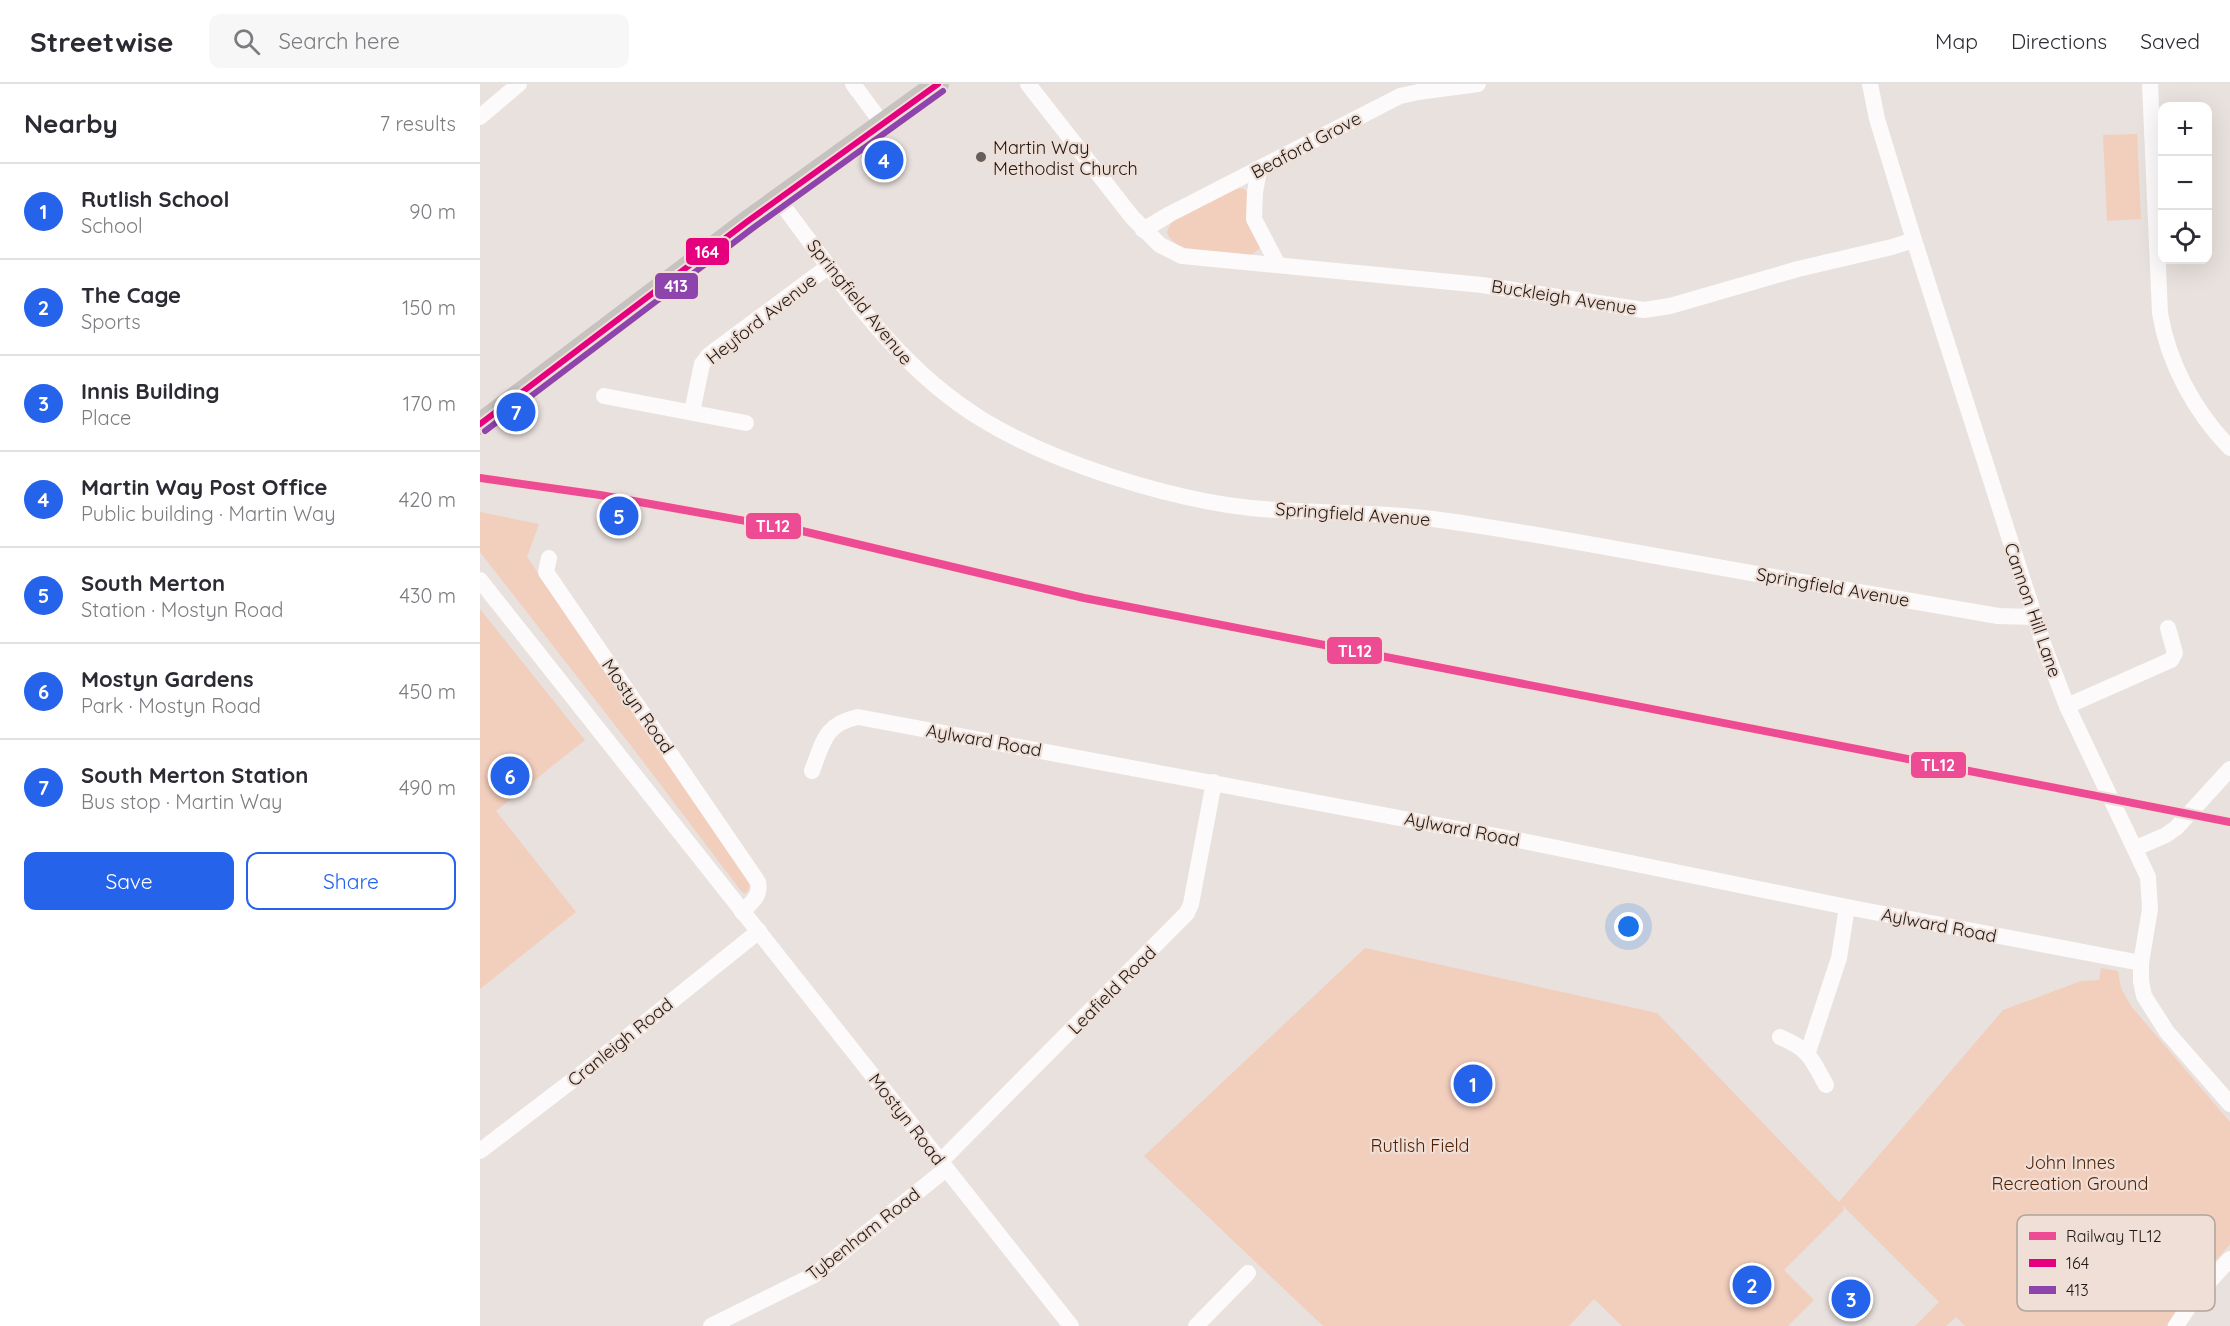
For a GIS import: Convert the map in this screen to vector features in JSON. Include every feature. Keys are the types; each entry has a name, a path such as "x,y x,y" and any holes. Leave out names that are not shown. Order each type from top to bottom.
{"main road":[{"path":"480,424 778,199 938,84"}],"street":[{"path":"480,117 519,84"},
{"path":"853,84 882,123"},
{"name":"Buckleigh Avenue","path":"1028,84 1143,230 1160,245 1182,256 1482,285 1644,310 1670,306 1798,269 1914,240"},
{"name":"Beaford Grove","path":"1143,230 1400,96 1478,84"},
{"name":"Cannon Hill Lane","path":"1870,84 1877,119 1914,240 2055,678 2148,878 2150,909 2141,963 2141,981 2147,1003 2168,1032 2230,1104"},
{"path":"2150,84 2162,329 2174,363 2202,416 2230,448"},
{"path":"1259,170 1254,219 1278,265"},
{"name":"Springfield Avenue","path":"778,199 870,320 926,380 983,421 1031,445 1089,468 1198,499 1236,506 1430,519 1998,616 2034,617"},
{"name":"Heyford Avenue","path":"692,412 702,364 709,355 830,266"},
{"path":"604,396 746,423"},
{"name":"Mostyn Road","path":"549,558 546,572 758,882 758,896 742,912"},
{"name":"Mostyn Road","path":"480,580 1071,1326"},
{"path":"2067,706 2171,660 2175,653 2168,628"},
{"name":"Aylward Road","path":"812,771 826,735 833,726 843,720 858,717 1523,841 1847,907 2141,963"},
{"path":"2136,848 2176,828 2230,769"},
{"name":"Leafield Road","path":"944,1165 1187,913 1191,904 1214,782"},
{"path":"1808,1052 1839,958 1847,907"},
{"name":"Cranleigh Road","path":"480,1151 586,1070 759,931"},
{"path":"1780,1037 1808,1052 1826,1085"},
{"name":"Tybenham Road","path":"711,1326 814,1275 944,1165"},
{"path":"2215,1275 2230,1259"},
{"path":"1196,1326 1248,1273"},
{"path":"2176,1326 2186,1311"}],"green space":[{"path":"2137,134 2141,219 2107,221 2103,135"},
{"path":"1238,188 1247,192 1260,248 1250,256 1203,253 1180,246 1172,240 1167,232 1172,221"},
{"path":"480,512 539,524 527,557 748,879 749,887 745,894 480,552"},
{"path":"480,609 585,740 496,811 576,912 480,989"},
{"name":"Rutlish Field","path":"1365,948 1657,1013 1839,1202 2003,1010 2081,981 2099,980 2101,968 2118,971 2121,988 2131,1006 2230,1122 2230,1244 2215,1261 2215,1215 2017,1215 2017,1311 2177,1311 2166,1326 1965,1326 1956,1317 1946,1326 1915,1326 1939,1302 1842,1205 1844,1210 1784,1270 1814,1300 1788,1326 1622,1326 1594,1299 1569,1326 1323,1326 1144,1156"}],"rail line":[{"name":"TL12","path":"480,478 600,495 802,531 1084,598 2230,822"}],"transit line":[{"name":"164","path":"480,424 748,221 938,84"},
{"name":"413","path":"485,431 753,228 943,91"}],"place":[{"name":"Martin Way Methodist Church","path":"981,157"},
{"name":"Martin Way Post Office","path":"884,160"},
{"name":"South Merton Station","path":"516,412"},
{"name":"South Merton","path":"619,516"},
{"name":"Mostyn Gardens","path":"510,776"},
{"name":"Rutlish School","path":"1473,1084"},
{"name":"The Cage","path":"1752,1285"},
{"name":"Innis Building","path":"1851,1299"}],"park label":[{"name":"John Innes Recreation Ground","path":"2070,1172"}]}
